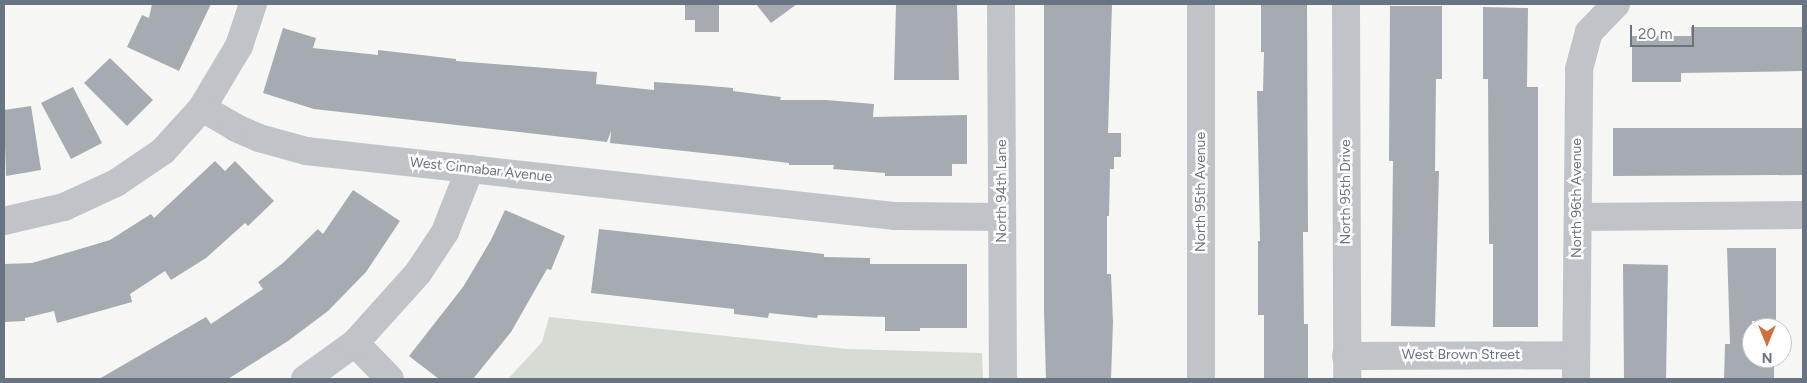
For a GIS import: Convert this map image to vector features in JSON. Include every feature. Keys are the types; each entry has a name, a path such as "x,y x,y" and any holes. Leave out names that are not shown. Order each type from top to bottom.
{"street":[{"path":"4,220 64,207 116,183 163,151 202,108 239,46 253,4"},
{"name":"North 94th Lane","path":"1001,4 1002,379"},
{"name":"North 95th Avenue","path":"1201,4 1201,379"},
{"name":"North 95th Drive","path":"1346,4 1347,368"},
{"name":"North 96th Avenue","path":"1576,367 1579,69 1585,42 1596,22 1616,4"},
{"name":"West Cinnabar Avenue","path":"202,108 236,128 259,138 306,151 895,216 1002,218"},
{"path":"305,379 355,343 418,273 444,232 470,169"},
{"path":"1578,217 1803,215"},
{"path":"355,343 390,379"},
{"name":"West Brown Street","path":"1347,368 1576,367"}],"shaded area":[{"path":"549,317 847,349 982,353 983,379 508,379 542,342"}],"building":[{"path":"152,4 211,4 179,71 127,47 142,15 149,18"},
{"path":"685,4 719,4 719,32 695,32 695,20 685,20"},
{"path":"756,4 797,4 771,23"},
{"path":"896,4 957,4 959,80 894,80"},
{"path":"1044,4 1112,4 1108,133 1121,133 1121,157 1114,157 1114,169 1110,169 1109,216 1107,216 1107,274 1111,274 1113,322 1111,379 1046,379 1044,311"},
{"path":"1261,4 1307,4 1308,232 1303,232 1304,324 1308,324 1308,379 1264,379 1264,315 1258,315 1258,241 1260,241 1257,91 1263,91 1264,52 1261,52"},
{"path":"1390,6 1442,6 1442,79 1436,79 1435,171 1439,171 1435,327 1391,326 1393,161 1389,161"},
{"path":"1483,7 1528,8 1527,87 1538,87 1538,327 1493,327 1493,244 1489,244 1488,79 1483,79"},
{"path":"1691,27 1803,27 1803,71 1681,73 1681,82 1632,82 1632,36 1691,36"},
{"path":"283,28 316,38 313,48 378,55 378,50 456,59 456,61 597,72 596,84 654,90 654,82 698,85 733,88 733,91 781,97 780,100 826,100 874,104 873,117 967,115 967,164 952,164 952,176 885,176 885,173 833,169 834,165 789,165 789,163 610,143 611,131 607,142 314,109 263,93"},
{"path":"110,58 153,100 127,126 84,83"},
{"path":"73,87 102,143 71,159 41,103"},
{"path":"31,106 41,170 6,176 4,110"},
{"path":"1613,128 1803,128 1803,175 1613,176"},
{"path":"215,161 225,171 235,161 274,201 248,226 245,223 206,258 171,280 165,271 130,294 132,302 57,323 54,311 25,318 25,321 4,322 4,264 32,263 110,240 151,214 154,218"},
{"path":"353,190 400,221 366,272 328,311 288,341 228,379 99,379 206,317 211,324 263,289 258,282 283,263 318,229 323,234"},
{"path":"505,210 565,236 551,270 547,269 511,332 473,379 439,379 409,356 463,287 491,240"},
{"path":"599,229 824,254 824,257 870,258 870,264 967,264 967,328 920,328 920,331 885,331 885,317 818,315 817,318 769,313 768,318 734,314 734,309 591,293"},
{"path":"1727,248 1776,248 1776,318 1742,318 1742,368 1774,368 1774,379 1724,379 1725,344 1730,344"},
{"path":"1623,264 1668,265 1666,379 1624,379"}]}
